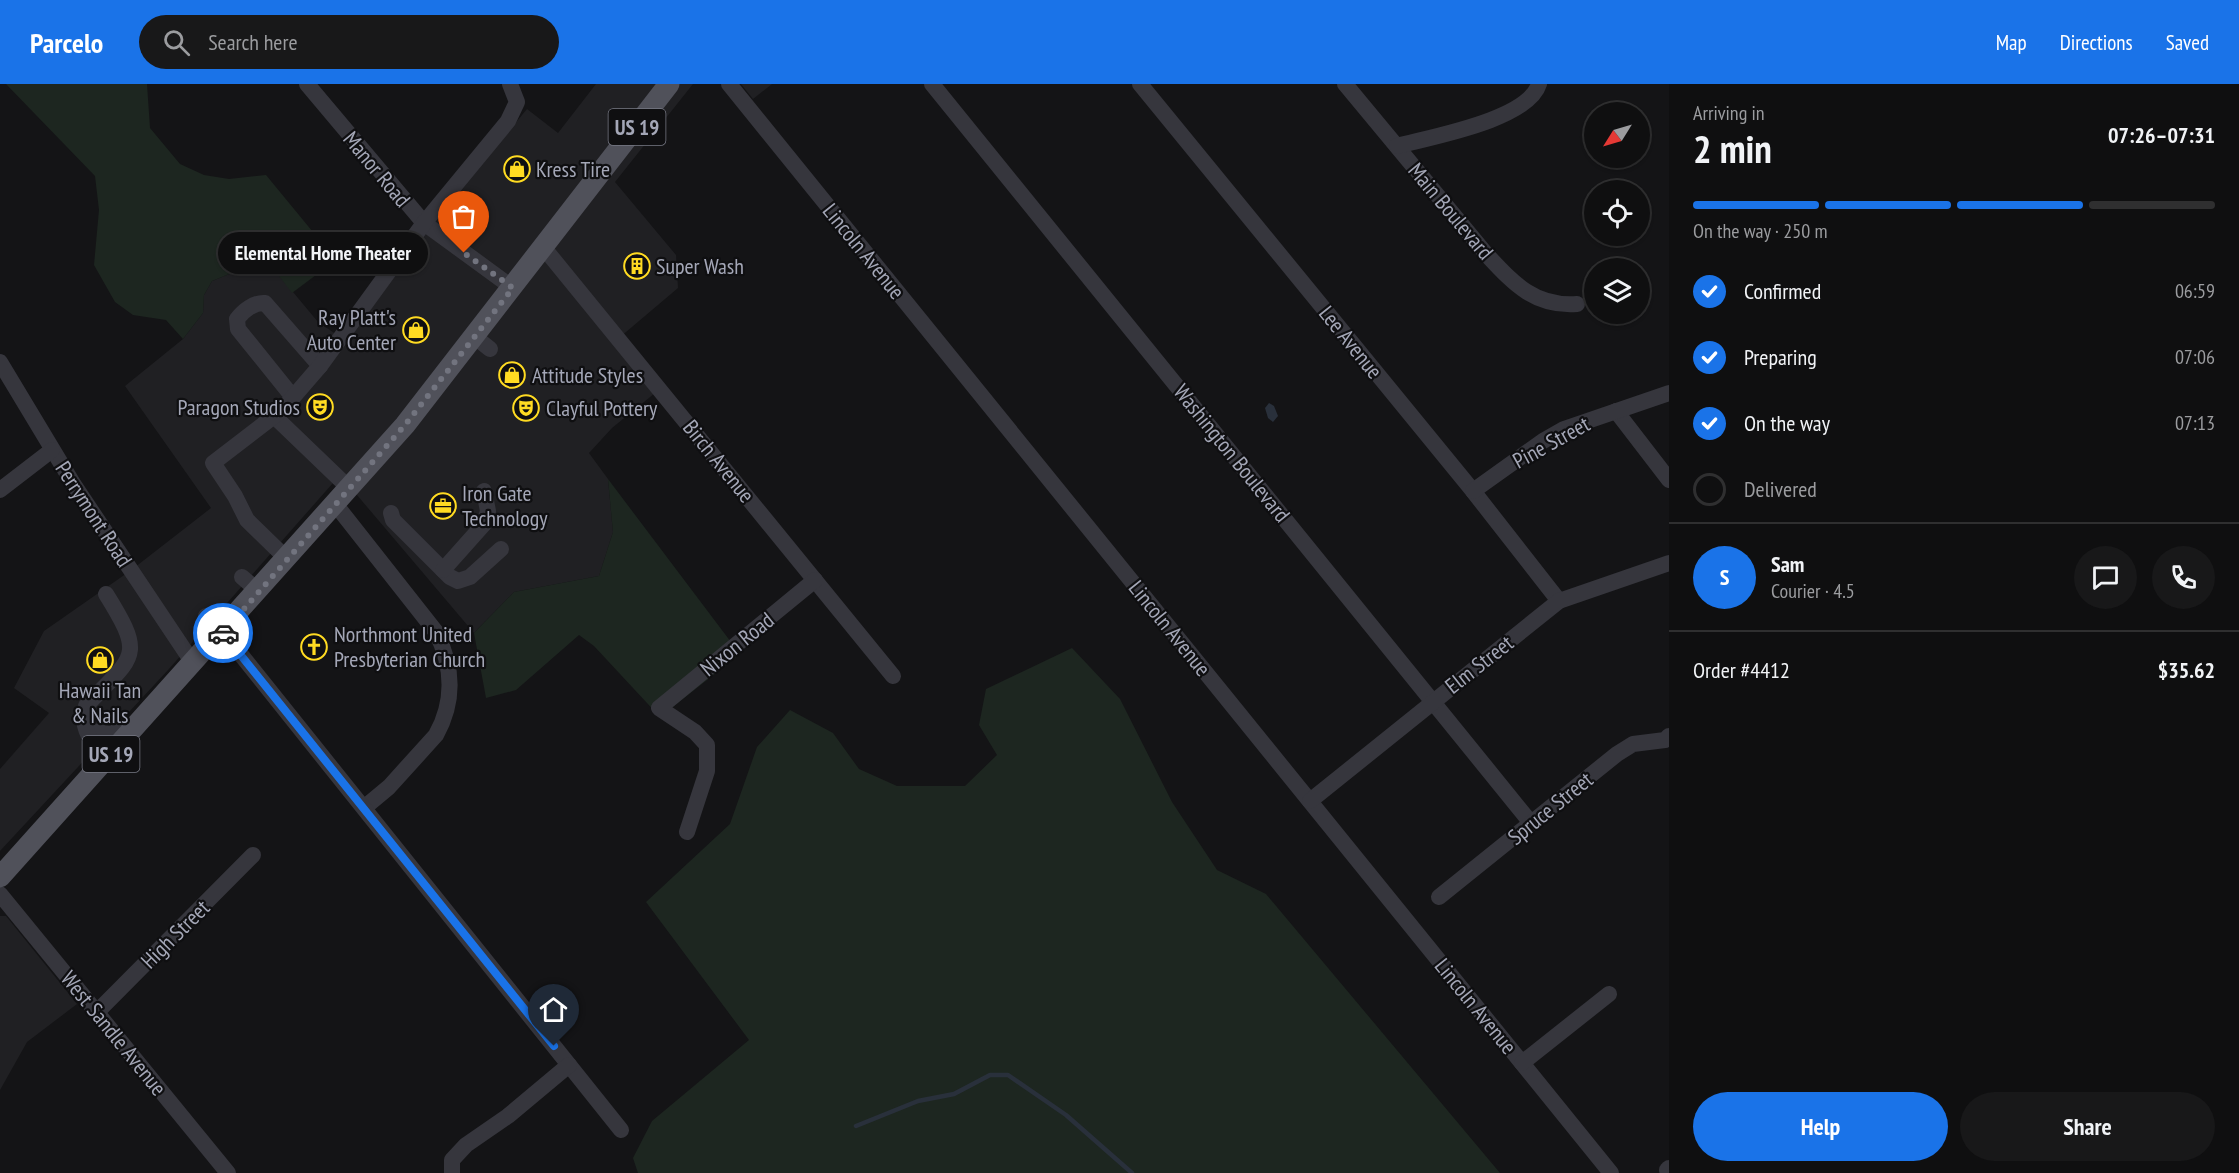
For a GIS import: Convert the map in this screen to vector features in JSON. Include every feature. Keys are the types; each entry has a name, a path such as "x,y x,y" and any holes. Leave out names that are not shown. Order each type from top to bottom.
{"main road":[{"name":"US 19","path":"0,876 483,343 513,288 669,84"}],"street":[{"name":"Manor Road","path":"308,84 424,223 513,288"},
{"path":"287,559 246,520 235,496 213,463 274,416 320,366 424,223 508,121 517,102 510,84"},
{"name":"Lincoln Avenue","path":"729,84 1611,1173"},
{"name":"Washington Boulevard","path":"932,84 1531,823"},
{"name":"Main Boulevard","path":"1345,84 1487,255 1520,288 1548,302 1559,305 1577,304"},
{"path":"1397,146 1467,128 1503,114 1528,100 1539,84"},
{"name":"Lee Avenue","path":"1148,86 1559,601"},
{"name":"Birch Avenue","path":"544,248 892,676"},
{"path":"292,396 238,329 239,316 256,304 265,303 320,366"},
{"name":"Perrymont Road","path":"0,362 52,450 193,663"},
{"name":"Pine Street","path":"1473,491 1543,441 1580,422 1669,393"},
{"path":"1616,411 1669,480"},
{"path":"274,416 350,489"},
{"path":"0,490 52,450"},
{"path":"443,570 484,524 488,511 484,491"},
{"path":"336,505 430,625 447,654 449,696 442,724 436,735 365,807"},
{"path":"391,513 393,519 450,577 465,580 501,549"},
{"name":"Elm Street","path":"1310,801 1432,700 1559,601 1669,562"},
{"path":"242,577 258,591"},
{"name":"Nixon Road","path":"687,832 707,771 707,745 695,732 659,708 815,580"},
{"path":"104,761 82,718 86,706 124,666 130,652 130,637 126,626 106,594"},
{"path":"206,616 222,631 365,807 621,1130"},
{"path":"88,730 109,734 136,727"},
{"name":"Spruce Street","path":"1439,897 1617,754 1633,744 1668,739"},
{"name":"High Street","path":"97,1012 253,855"},
{"name":"West Sandle Avenue","path":"0,894 228,1173"},
{"path":"1522,1063 1609,994"},
{"path":"452,1167 466,1144 508,1116 569,1065"}],"shaded area":[{"path":"6,84 147,84 150,128 180,164 204,175 229,179 266,175 336,260 292,293 273,268 260,274 239,270 212,281 204,295 203,313 183,339 166,320 133,315 115,302 94,265 99,210 95,176"},
{"path":"596,84 693,84 615,182 676,255 678,288 613,343 655,393 612,428 589,453 608,479 613,532 599,576 514,592 474,633 340,475 168,670 0,851 0,769 49,713 14,688 44,631 130,571 211,508 125,386 183,339 203,313 204,295 212,281 239,270 260,274 273,268 318,322 346,341 439,215 527,109 558,133"},
{"path":"741,84 772,84 753,99"},
{"path":"1269,403 1274,406 1278,416 1273,422 1268,418 1265,408"},
{"path":"608,479 740,654 660,717 594,646 579,635 516,690 486,698 474,633 514,592 599,576 613,532"},
{"path":"1072,648 1120,699 1172,802 1217,870 1266,894 1500,1173 638,1173 633,1158 652,1121 749,1040 646,902 730,824 757,747 790,710 833,733 859,769 897,786 965,786 997,755 979,725 986,689"},
{"path":"0,916 6,916 77,1004 27,1042 0,1090"}],"waterway":[{"path":"856,1126 918,1101 954,1094 990,1075 1008,1075 1066,1115 1132,1173"}],"way so far":[{"path":"223,633 222,631 405,425 513,288 464,253"}],"place":[{"name":"Kress Tire","path":"517,169"},
{"name":"Elemental Home Theater","path":"464,253"},
{"name":"Super Wash","path":"637,266"},
{"name":"Ray Platt's Auto Center","path":"416,330"},
{"name":"Attitude Styles","path":"512,375"},
{"name":"Paragon Studios","path":"320,407"},
{"name":"Clayful Pottery","path":"526,408"},
{"name":"Iron Gate Technology","path":"443,506"},
{"name":"Northmont United Presbyterian Church","path":"314,647"},
{"name":"Hawaii Tan & Nails","path":"100,660"}],"route":[{"path":"223,633 365,807 554,1046"}]}
